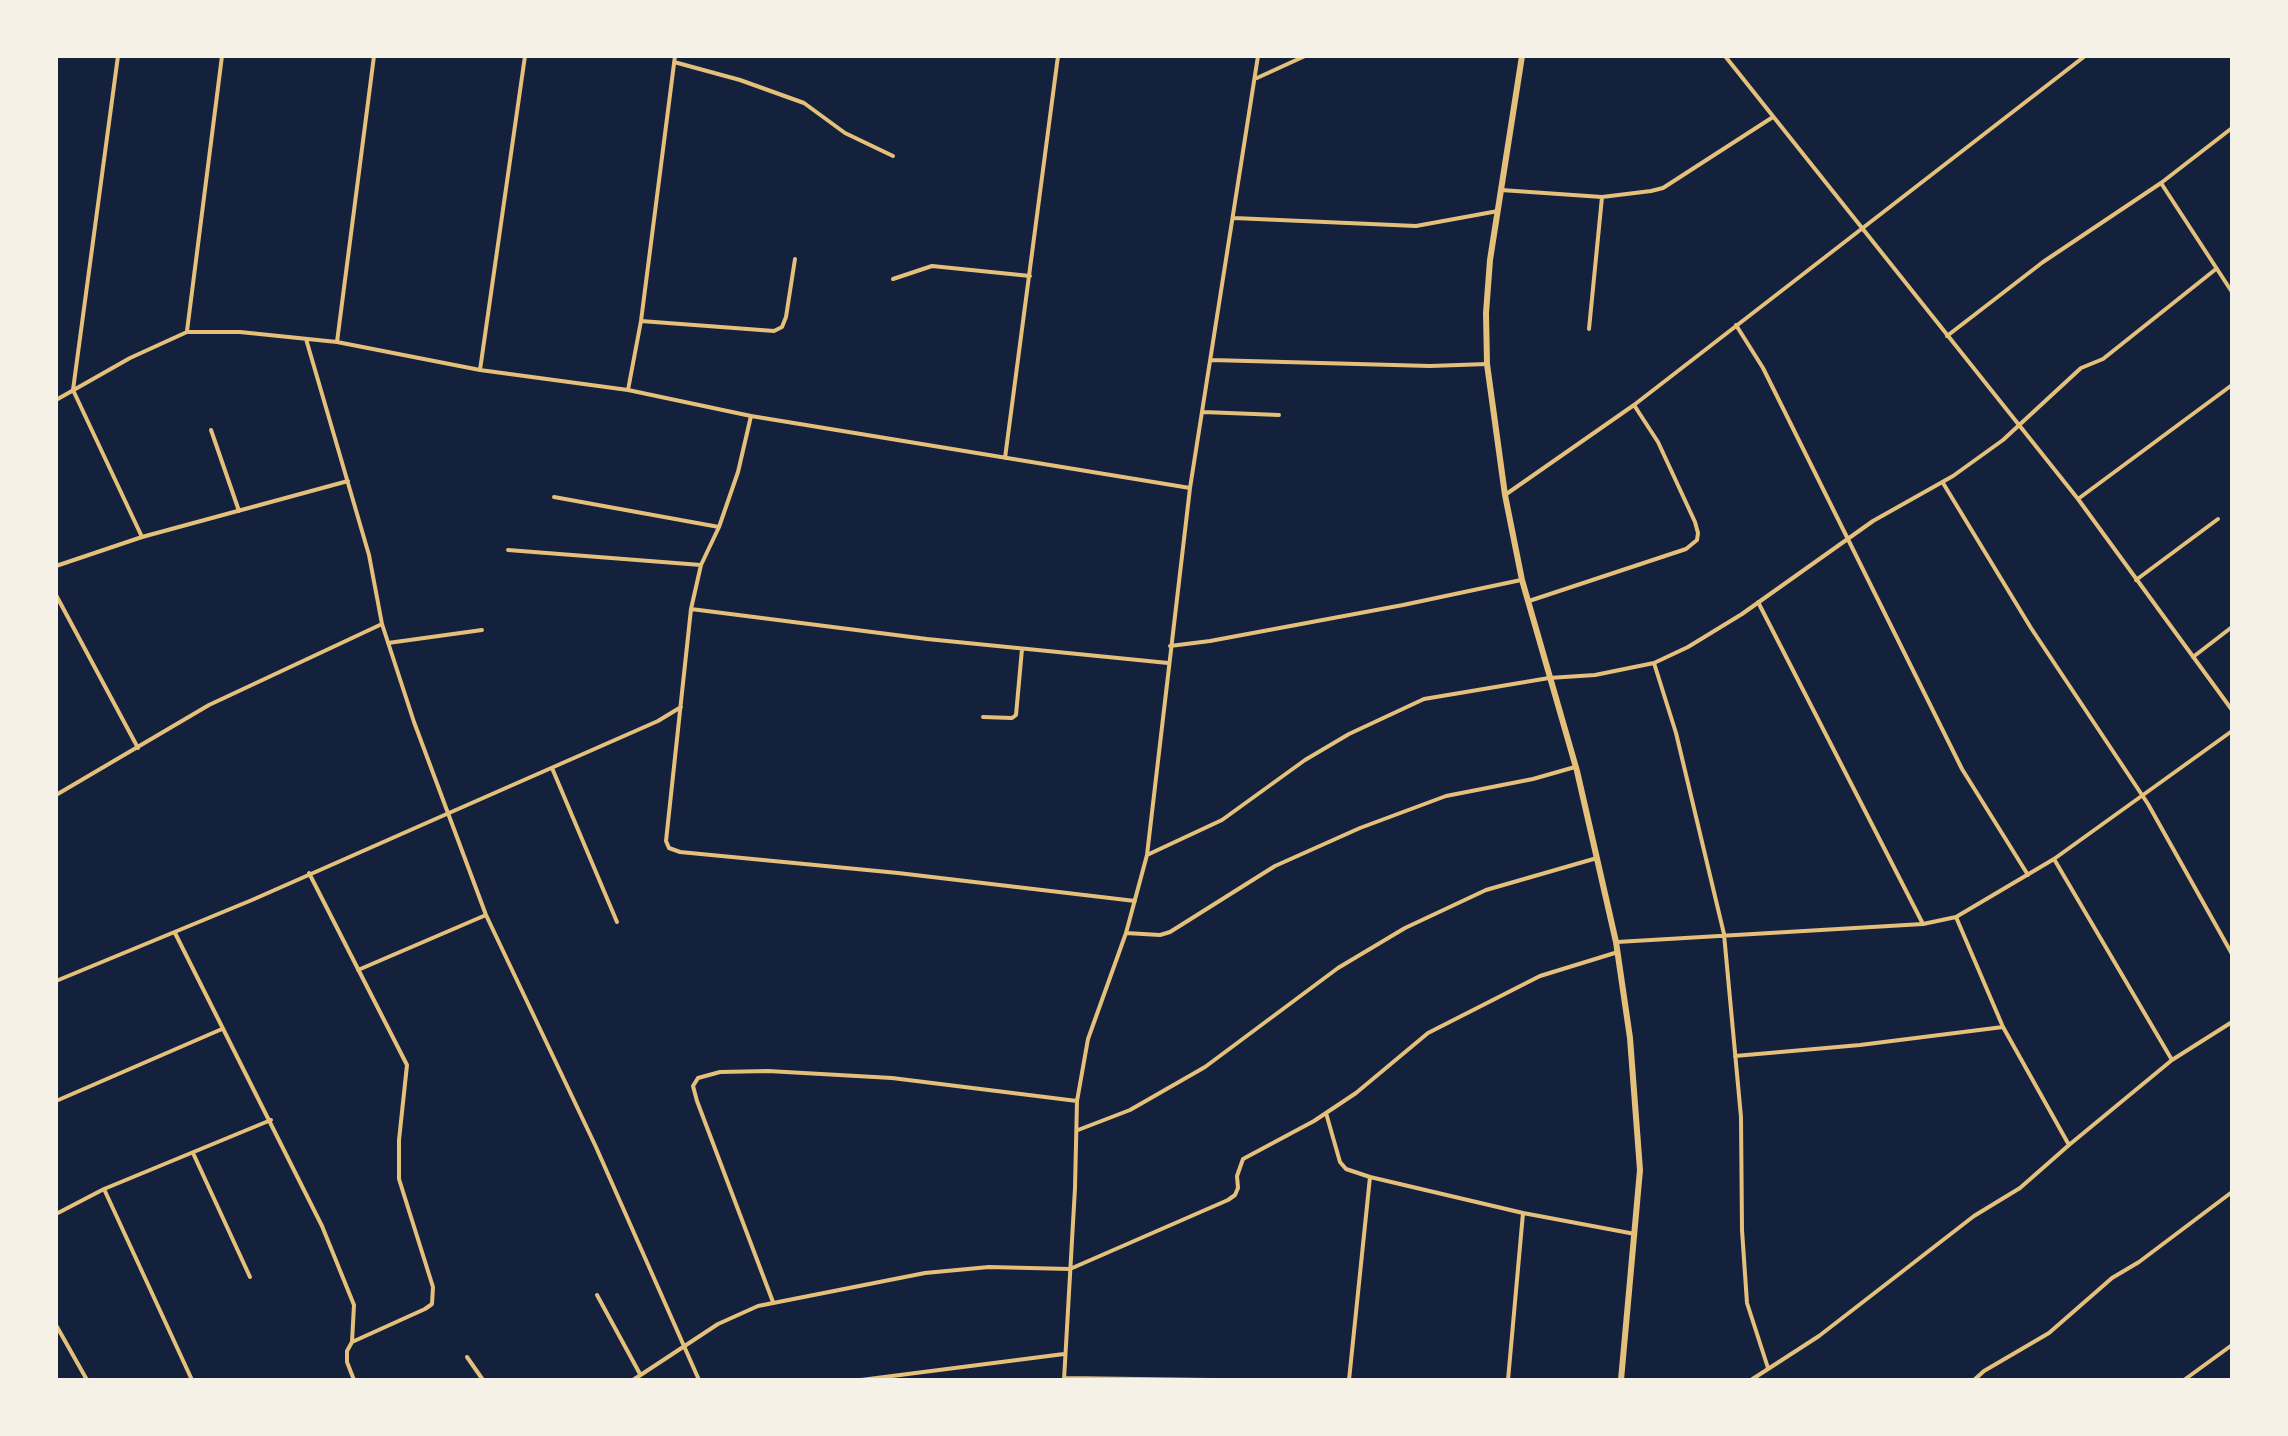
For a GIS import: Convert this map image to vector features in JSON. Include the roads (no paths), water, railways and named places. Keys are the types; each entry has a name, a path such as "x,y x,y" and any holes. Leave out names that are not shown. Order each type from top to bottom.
{"street":[{"path":"118,56 73,390 142,537"},
{"path":"187,332 222,56"},
{"path":"337,342 374,56"},
{"path":"480,370 525,56"},
{"path":"1005,458 1058,56"},
{"path":"1210,1380 1064,1379 1064,1354 1078,1130 1077,1101 1088,1039 1126,933 1147,855 1190,488 1258,56"},
{"path":"1255,79 1305,56"},
{"path":"1522,56 1486,313 1487,364 1505,495 1522,580 1575,767 1597,858 1618,952 1630,1038 1640,1170 1621,1380"},
{"path":"1725,56 2078,499 2232,710"},
{"path":"1505,495 1634,405 2085,56"},
{"path":"628,390 641,321 675,59 804,103 845,133 893,156"},
{"path":"1501,190 1602,197 1663,188 1774,117"},
{"path":"1947,336 2043,262 2161,183 2232,128"},
{"path":"2161,183 2232,292"},
{"path":"1589,329 1602,197"},
{"path":"1234,218 1416,226 1498,211"},
{"path":"641,321 774,331 782,327 786,317 795,259"},
{"path":"893,279 932,266 1030,276"},
{"path":"1147,855 1222,820 1305,760 1392,712 1424,699 1549,678 1595,675 1654,663 1688,647 1848,538 1943,483 2003,440 2081,368 2103,359 2216,269"},
{"path":"1736,325 1763,368 1962,769 2028,875"},
{"path":"56,400 130,358 187,332 240,332 337,342 480,370 628,390 751,416 1190,488"},
{"path":"306,339 369,555 382,624 414,722 486,915 596,1147 699,1380"},
{"path":"1211,360 1430,366 1487,364"},
{"path":"2078,499 2232,385"},
{"path":"1529,601 1686,549 1697,540 1695,522 1658,442 1634,405"},
{"path":"1203,412 1279,415"},
{"path":"751,416 738,472 719,527 701,565 691,609 666,841 669,848 673,851 1135,901"},
{"path":"211,430 239,511"},
{"path":"56,566 142,537 348,481"},
{"path":"1943,483 2031,628 2143,796 2232,954"},
{"path":"554,497 719,527"},
{"path":"2136,580 2218,519"},
{"path":"508,550 701,565"},
{"path":"1170,646 1403,605 1522,580"},
{"path":"56,595 138,749"},
{"path":"1758,602 1923,924"},
{"path":"691,609 927,639 1168,663"},
{"path":"56,795 209,705 382,624"},
{"path":"2193,657 2232,627"},
{"path":"388,643 482,630"},
{"path":"983,717 1012,718 1016,715 1022,649"},
{"path":"1654,663 1676,733 1724,934 1741,1117 1742,1230 1747,1303 1768,1368"},
{"path":"56,981 175,933 552,768 658,721 681,707"},
{"path":"1616,942 1923,924 1956,917 2054,859 2232,731"},
{"path":"1126,933 1160,935 1170,932 1275,866 1360,828 1446,796 1533,779 1575,767"},
{"path":"552,768 617,922"},
{"path":"1078,1130 1130,1110 1205,1067 1338,968 1405,928 1486,890 1597,858"},
{"path":"2054,859 2172,1060"},
{"path":"309,873 407,1065 399,1140 399,1179 433,1287 432,1304 425,1309 352,1342"},
{"path":"358,970 486,915"},
{"path":"1956,917 2003,1027 2069,1145"},
{"path":"175,933 271,1120 322,1226 354,1305 352,1342 347,1351 347,1362 354,1380"},
{"path":"633,1380 718,1324 758,1306 925,1273 989,1267 1070,1269 1228,1200 1238,1188 1238,1167 1243,1159 1356,1093 1428,1033 1540,976 1618,952"},
{"path":"1751,1380 1819,1336 1974,1216 2020,1188 2172,1060 2232,1022"},
{"path":"1735,1056 1860,1045 2003,1027"},
{"path":"56,1101 222,1029"},
{"path":"773,1303 697,1101 693,1086 698,1078 720,1072 768,1071 892,1078 1077,1101"},
{"path":"1326,1113 1340,1162 1346,1169 1523,1213 1635,1234"},
{"path":"56,1214 104,1189 271,1120"},
{"path":"193,1153 250,1277"},
{"path":"1349,1380 1370,1177"},
{"path":"104,1189 192,1380"},
{"path":"1974,1380 2049,1333 2112,1278 2139,1262 2232,1192"},
{"path":"1508,1380 1523,1213"},
{"path":"597,1295 641,1375"},
{"path":"56,1325 87,1380"},
{"path":"2184,1380 2232,1345"},
{"path":"861,1380 1064,1354"},
{"path":"467,1357 483,1380"}]}
